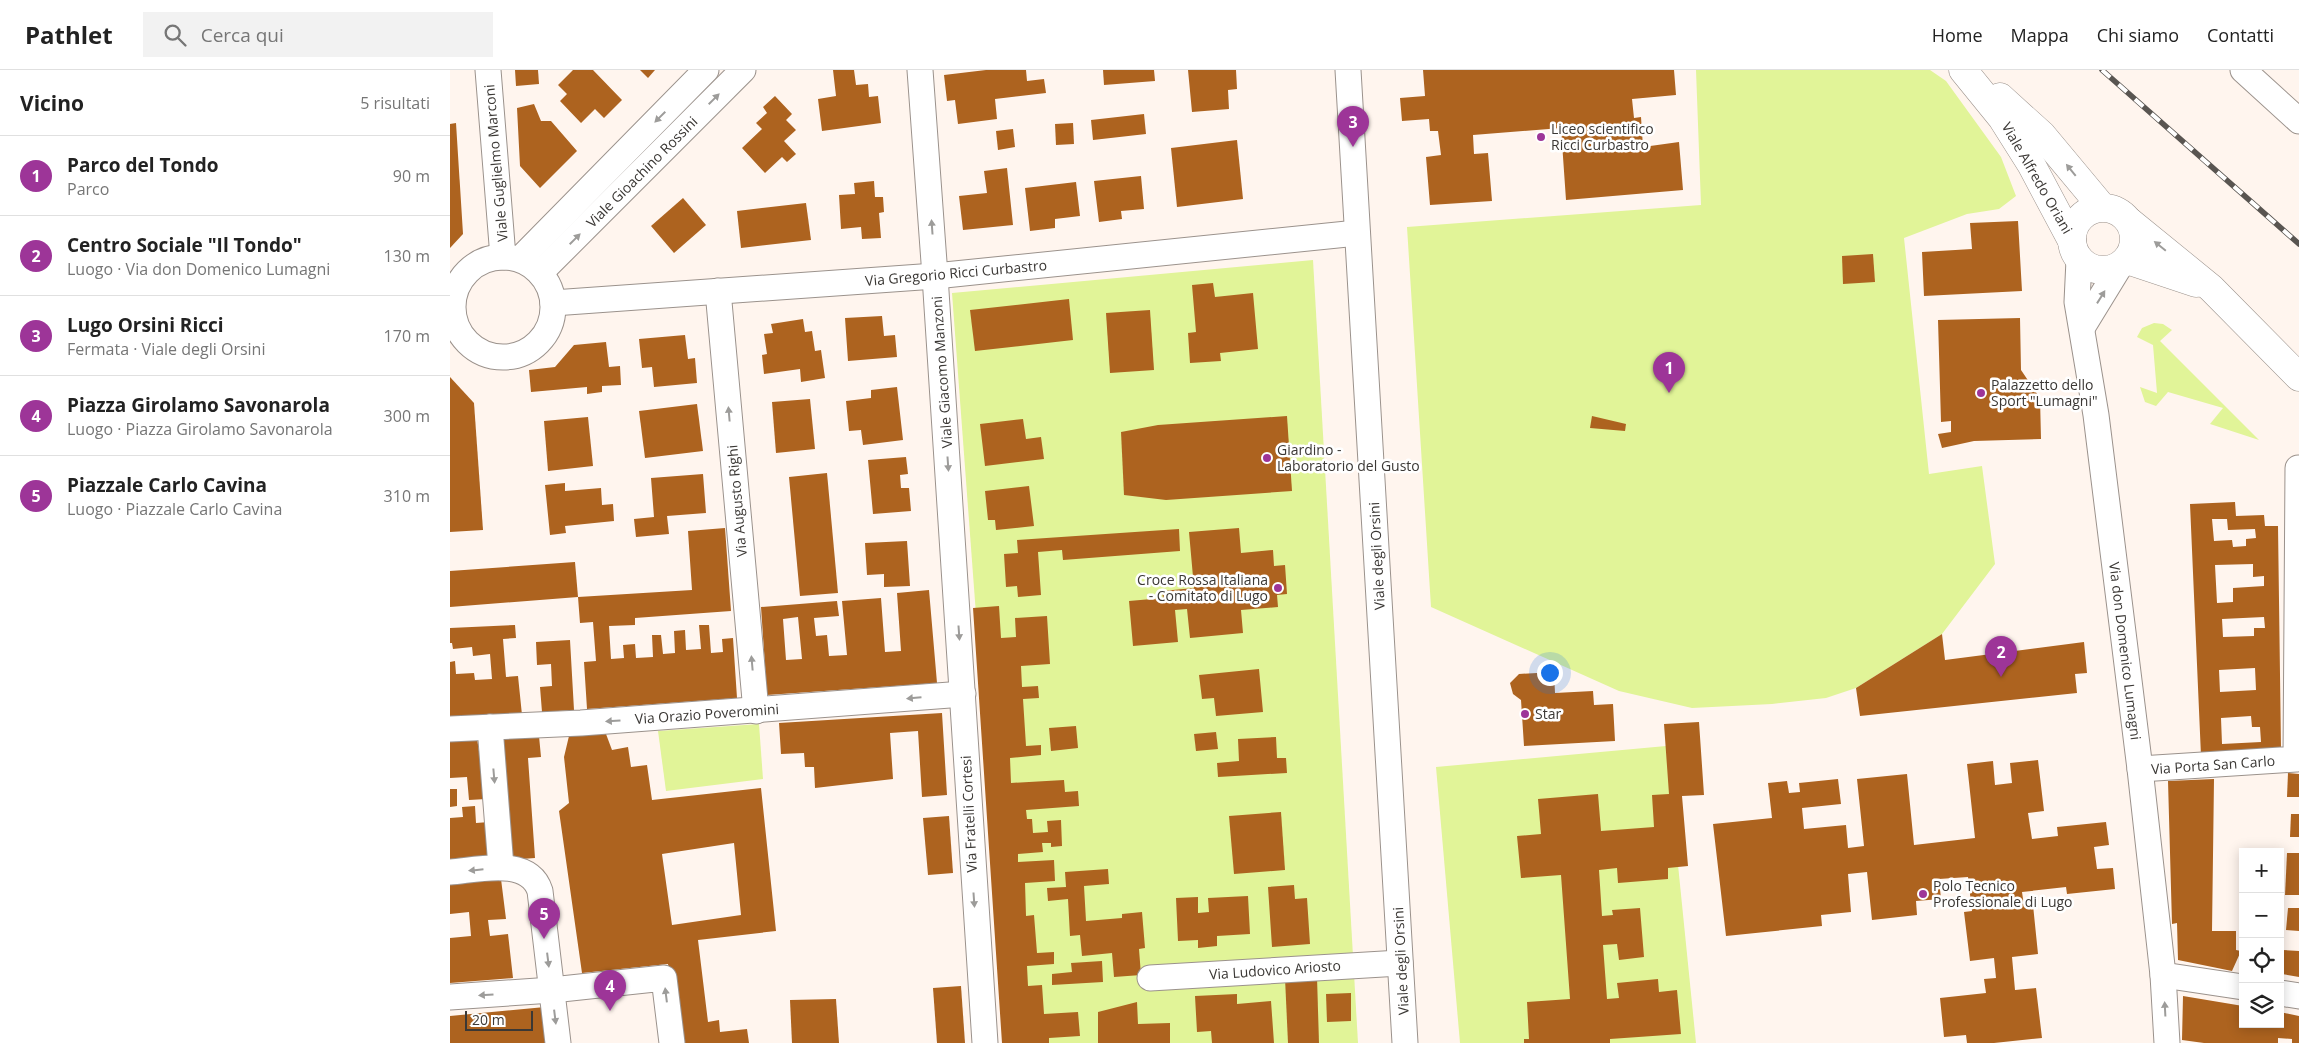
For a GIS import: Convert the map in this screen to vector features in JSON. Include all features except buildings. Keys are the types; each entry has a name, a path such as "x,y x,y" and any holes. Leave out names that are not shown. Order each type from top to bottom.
{"main road":[{"name":"Viale Alfredo Oriani","path":"1963,70 2002,118 2031,164 2076,250 2093,269 2102,271 2124,263 2211,288"},
{"name":"Viale Alfredo Oriani","path":"1969,70 2042,134 2102,207"},
{"name":"Viale Alfredo Oriani","path":"2076,250 2076,223 2082,216 2091,210 2102,207 2113,209 2211,288 2299,377"},
{"path":"2124,263 2135,243 2134,232 2130,222"}],"street":[{"name":"Viale Guglielmo Marconi","path":"488,70 512,258"},
{"name":"Viale Gioachino Rossini","path":"512,258 706,70"},
{"name":"Viale Gioachino Rossini","path":"540,273 743,70"},
{"name":"Viale Giacomo Manzoni","path":"920,70 955,584"},
{"name":"Viale degli Orsini","path":"1348,70 1405,1043"},
{"path":"2243,70 2299,121"},
{"name":"Via Gregorio Ricci Curbastro","path":"553,303 935,276 1358,233"},
{"name":"Via don Domenico Lumagni","path":"2076,250 2077,302 2096,415 2140,770 2163,975 2166,1043"},
{"path":"512,258 540,273 549,287 553,303 552,318 547,331 533,348 513,357 498,358 482,353 468,343 458,330 452,313 454,296 460,280 472,268 487,260 512,258"},
{"path":"2082,328 2124,263"},
{"name":"Via Augusto Righi","path":"718,291 756,711"},
{"name":"Via Porta San Carlo","path":"2140,770 2296,759 2298,468"},
{"name":"Via Fratelli Cortesi","path":"955,584 985,1043"},
{"name":"Via Orazio Poveromini","path":"450,729 756,711 963,694"},
{"path":"490,727 501,867"},
{"path":"450,872 501,867 517,870 532,876 538,882 558,1043"},
{"name":"Via Ludovico Ariosto","path":"1150,978 1400,962"},
{"path":"2163,975 2239,986"},
{"path":"450,997 552,990 664,978 672,1043"},
{"path":"2284,994 2299,996"}],"green space":[{"path":"1696,70 1930,70 1946,81 2001,157 2016,196 1999,209 1967,214 1904,238 1929,474 1982,466 1995,564 1942,634 1856,688 1826,698 1772,704 1692,708 1619,691 1431,607 1407,227 1701,205"},
{"path":"1313,260 1358,1043 1008,1043 952,293"},
{"path":"2154,323 2163,324 2172,330 2160,341 2259,440 2210,424 2223,408 2168,392 2156,406 2145,402 2140,387 2157,393 2153,345 2137,337 2142,328"},
{"path":"759,724 763,779 666,791 658,731"},
{"path":"1666,746 1696,1043 1460,1043 1436,767"}],"railway":[{"path":"2102,70 2299,244"}],"place":[{"name":"Liceo scientifico Ricci Curbastro","path":"1541,137"},
{"name":"Lugo Orsini Ricci","path":"1353,147"},
{"name":"Parco del Tondo","path":"1669,393"},
{"name":"Palazzetto dello Sport \"Lumagni\"","path":"1981,393"},
{"name":"Giardino - Laboratorio del Gusto","path":"1267,458"},
{"name":"Croce Rossa Italiana - Comitato di Lugo","path":"1278,588"},
{"name":"Centro Sociale \"Il Tondo\"","path":"2001,677"},
{"name":"Star","path":"1525,714"},
{"name":"Polo Tecnico Professionale di Lugo","path":"1923,894"},
{"name":"Piazzale Carlo Cavina","path":"544,939"},
{"name":"Piazza Girolamo Savonarola","path":"610,1011"}]}
